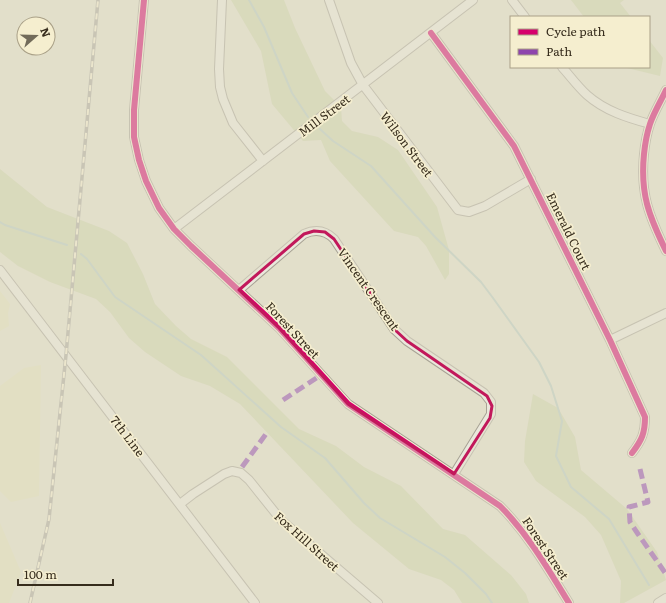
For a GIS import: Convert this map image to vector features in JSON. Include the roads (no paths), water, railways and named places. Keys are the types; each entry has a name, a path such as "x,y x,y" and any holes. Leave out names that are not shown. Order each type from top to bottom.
{"street":[{"name":"Forest Street","path":"144,0 134,110 134,137 139,160 146,181 159,208 174,229 190,246 279,328 348,404 500,506 514,520 526,536 569,603"},
{"path":"222,0 219,69 220,87 233,123 263,161"},
{"name":"Wilson Street","path":"329,0 351,63 363,85 458,210 469,212 485,206 531,179"},
{"name":"Mill Street","path":"174,229 473,0"},
{"path":"512,0 523,16"},
{"name":"Emerald Court","path":"431,33 514,146 610,340 645,417 645,430 638,445 632,453"},
{"path":"563,68 587,95 602,106 615,113 650,124"},
{"path":"666,90 650,124 645,146 643,167 643,189 650,216 666,251"},
{"name":"Vincent Crescent","path":"239,290 304,234 317,231 325,232 330,235 394,329 407,341 484,393 489,399 492,406 490,418 454,474"},
{"name":"7th Line","path":"0,270 256,603"},
{"path":"610,340 666,313"},
{"name":"Fox Hill Street","path":"180,504 224,474 232,471 241,473 249,480 281,520 378,603"},
{"path":"658,603 666,598"}],"waterway":[{"path":"249,0 264,27 292,93 308,117"},
{"path":"320,129 333,141 371,166 435,237 481,282 493,298 539,362 551,386 562,421 556,456 571,487 609,519 649,585"},
{"path":"0,222 5,225 67,245"},
{"path":"81,254 87,259 115,297 201,355 281,427 325,458 364,503 380,518 445,557 465,573 486,594 492,603"}],"railway":[{"path":"30,603 49,519 66,355 98,0"}]}
